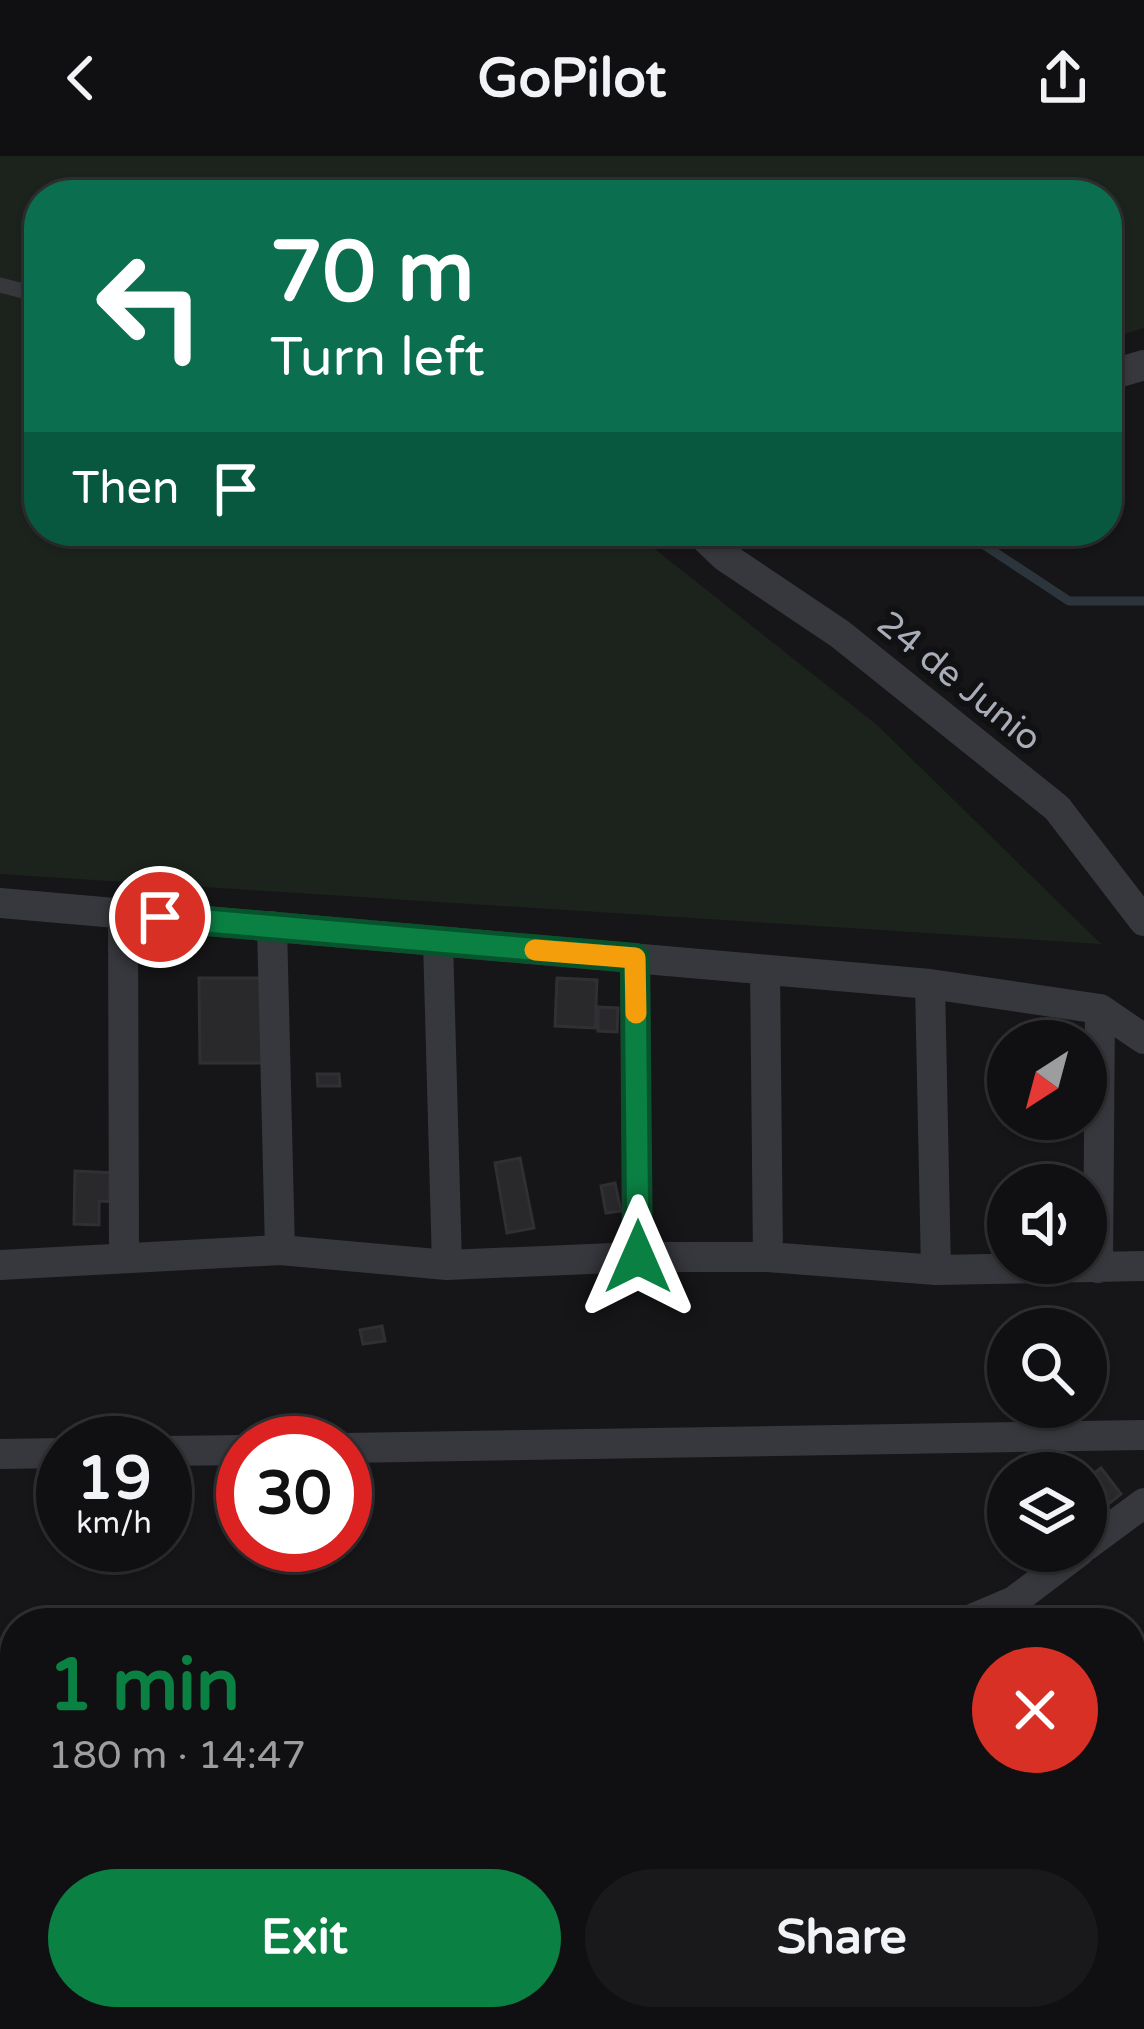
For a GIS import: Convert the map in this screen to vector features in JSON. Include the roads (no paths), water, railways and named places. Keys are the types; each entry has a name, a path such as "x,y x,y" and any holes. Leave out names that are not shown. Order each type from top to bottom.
{"street":[{"name":"24 de Junio","path":"714,546 839,634 1058,808 1144,921"},
{"path":"0,903 930,984 1100,1009 1144,1040"},
{"path":"123,914 124,1254"},
{"path":"272,926 280,1250"},
{"path":"438,941 447,1265"},
{"path":"635,958 638,1257"},
{"path":"765,970 768,1257"},
{"path":"930,984 936,1270"},
{"path":"1099,1164 1100,1009"},
{"path":"0,1265 124,1254 280,1250 447,1265 768,1257 987,1269"},
{"path":"1107,1268 1144,1266"},
{"path":"372,1448 1144,1435"},
{"path":"0,1454 36,1453"},
{"path":"1107,1531 1144,1502"},
{"path":"997,1608 1052,1572"}],"waterway":[{"path":"986,546 1069,601 1144,601"}]}
